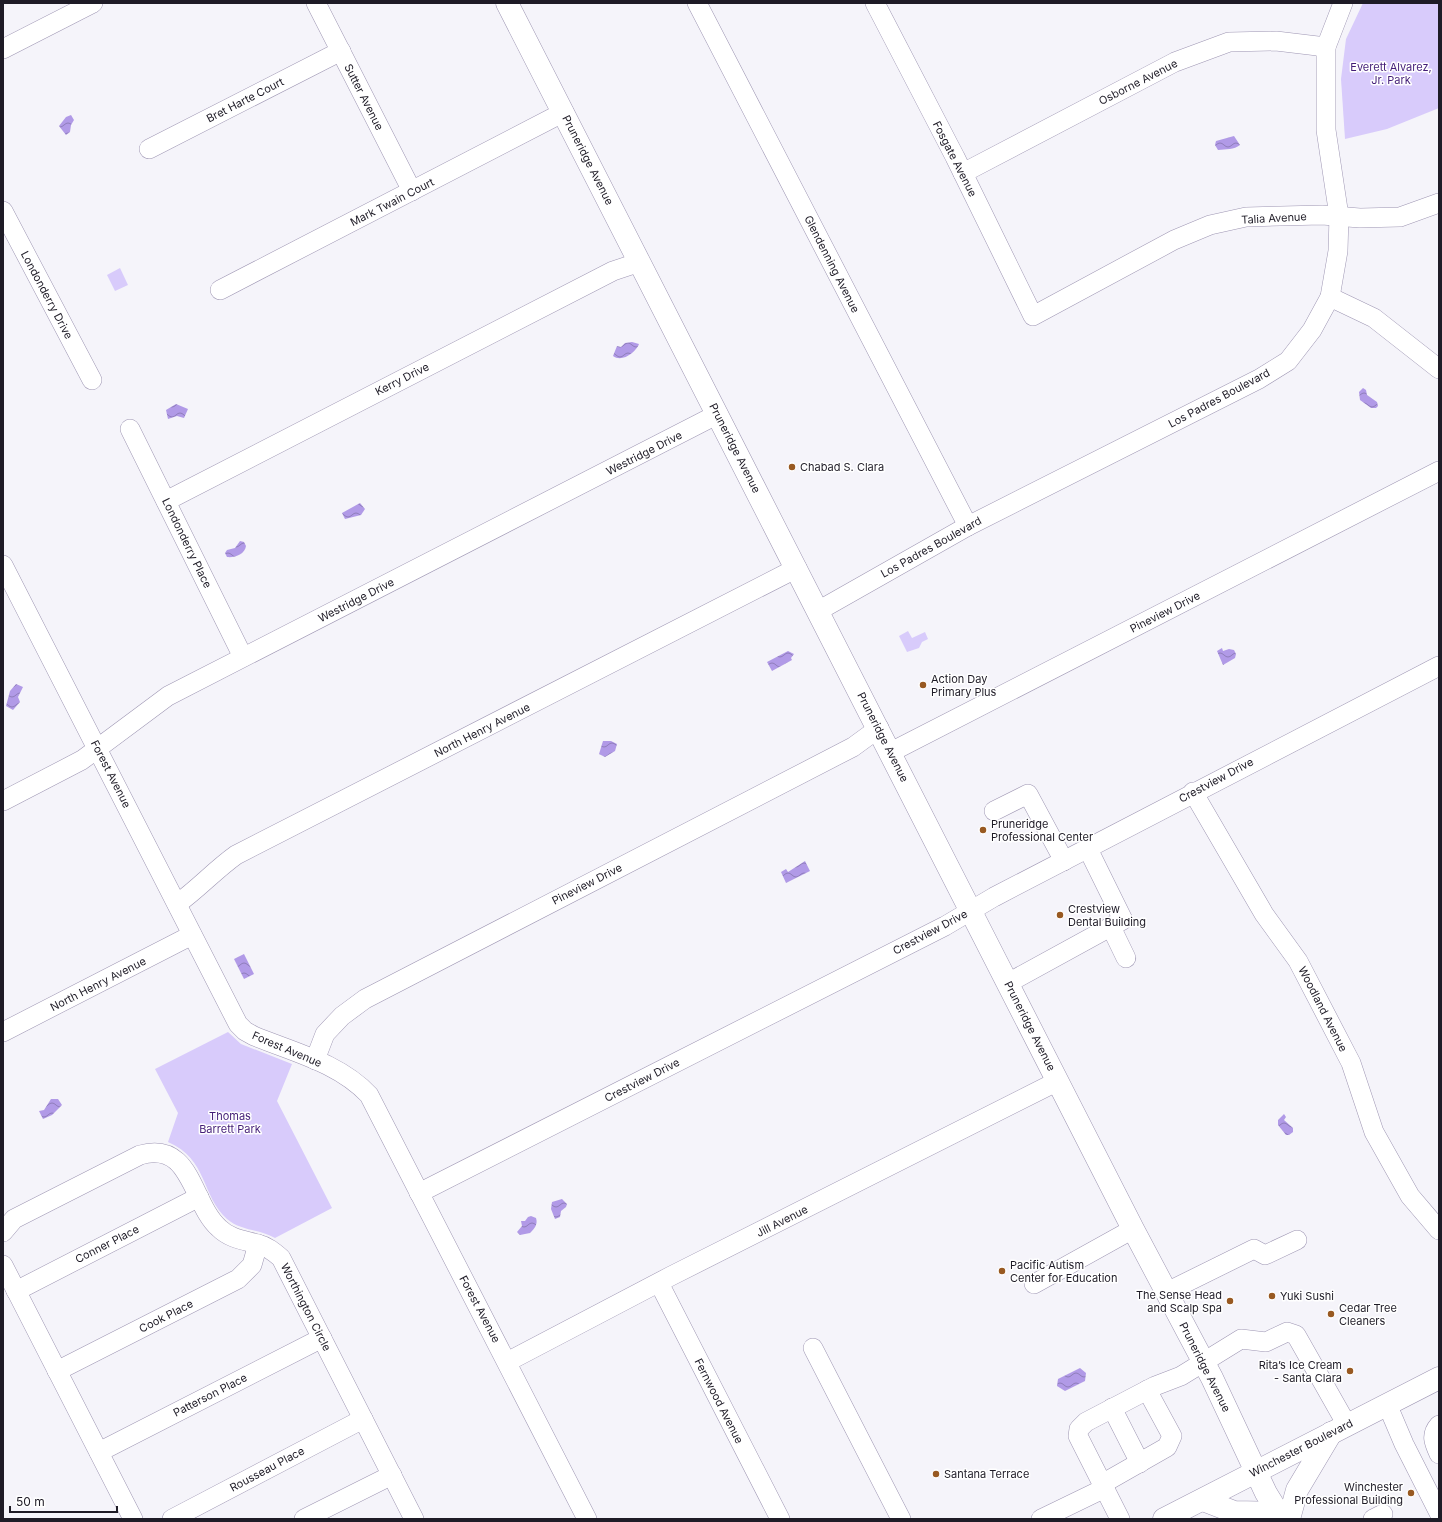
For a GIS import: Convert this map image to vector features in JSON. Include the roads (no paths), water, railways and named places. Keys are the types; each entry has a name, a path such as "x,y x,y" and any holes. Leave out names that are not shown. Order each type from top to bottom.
{"main road":[{"name":"Pruneridge Avenue","path":"507,3 879,728 1133,1229 1203,1362 1256,1471 1283,1517"},
{"name":"Winchester Boulevard","path":"1164,1519 1439,1378"},
{"path":"1203,1500 1234,1512 1283,1517 1297,1490 1339,1429"}],"street":[{"path":"3,49 93,3"},
{"name":"Sutter Avenue","path":"316,3 412,191"},
{"name":"Glendenning Avenue","path":"697,3 968,526"},
{"name":"Fosgate Avenue","path":"874,3 963,174 1033,316"},
{"name":"Los Padres Boulevard","path":"818,611 968,526 1259,379 1288,361 1312,330 1330,297 1338,251 1339,216 1326,130 1326,47 1343,3"},
{"name":"Osborne Avenue","path":"963,174 1175,62 1229,42 1276,41 1326,47"},
{"name":"Bret Harte Court","path":"149,149 341,51"},
{"name":"Mark Twain Court","path":"220,290 564,112"},
{"name":"Talia Avenue","path":"1033,316 1174,240 1210,225 1246,217 1400,217 1439,204"},
{"name":"Londonderry Drive","path":"3,210 92,380"},
{"name":"Kerry Drive","path":"166,501 613,271 640,262"},
{"path":"1330,297 1374,318 1439,369"},
{"name":"Westridge Drive","path":"3,801 79,762 168,696 718,414"},
{"name":"Londonderry Place","path":"130,429 243,657"},
{"name":"Pineview Drive","path":"891,752 1439,471"},
{"name":"Forest Avenue","path":"3,565 98,747 235,1019 245,1031 345,1074 357,1083 369,1096 587,1519"},
{"name":"North Henry Avenue","path":"177,904 201,886 220,866 236,855 797,568"},
{"name":"Crestview Drive","path":"419,1193 945,926 994,897 1088,849 1193,792 1439,666"},
{"name":"Pineview Drive","path":"315,1060 325,1034 342,1016 365,999 853,747 879,728"},
{"name":"Woodland Avenue","path":"1193,792 1264,914 1298,961 1351,1063 1374,1132 1410,1196 1439,1230"},
{"path":"994,811 1028,794 1064,861"},
{"path":"1008,983 1123,920 1088,849"},
{"path":"1111,927 1126,958"},
{"name":"North Henry Avenue","path":"3,1032 192,935"},
{"name":"Jill Avenue","path":"507,1362 1058,1081"},
{"name":"Worthington Circle","path":"3,1232 14,1219 146,1153 164,1153 178,1161 213,1222 226,1234 234,1238 258,1244 270,1249 281,1258 414,1519"},
{"name":"Conner Place","path":"16,1291 199,1197"},
{"path":"1034,1284 1133,1229"},
{"path":"1167,1292 1254,1249 1265,1255 1297,1240"},
{"name":"Cook Place","path":"57,1371 238,1279 252,1265 258,1244"},
{"path":"3,1265 132,1519"},
{"name":"Fernwood Avenue","path":"659,1284 780,1519"},
{"path":"1120,1519 1078,1436 1078,1429 1086,1422 1112,1408 1147,1390 1181,1376 1241,1339 1266,1342 1287,1332 1296,1335 1339,1429"},
{"name":"Patterson Place","path":"99,1452 322,1338"},
{"path":"813,1348 901,1519"},
{"path":"1041,1519 1103,1486 1140,1462 1167,1447 1172,1436 1147,1390"},
{"path":"1387,1404 1404,1444 1439,1513"},
{"path":"1112,1408 1140,1462"},
{"name":"Rousseau Place","path":"172,1519 363,1419"},
{"path":"1439,1425 1433,1435 1433,1442 1439,1454"},
{"path":"304,1519 392,1475"}],"water":[{"path":"71,115 74,120 71,125 70,132 66,135 59,126 66,117"},
{"path":"1234,136 1240,145 1238,147 1233,149 1218,150 1215,145 1216,141"},
{"path":"632,342 639,344 628,356 617,358 613,356 617,346 621,347 625,343"},
{"path":"1363,388 1366,390 1367,395 1377,402 1378,406 1376,408 1371,408 1360,400 1359,392"},
{"path":"176,404 188,409 184,418 177,416 168,419 166,410"},
{"path":"360,503 365,509 361,515 345,519 342,513"},
{"path":"240,541 244,542 246,546 244,551 236,556 227,557 225,553 227,550 235,548"},
{"path":"1222,648 1223,651 1229,649 1234,650 1236,654 1235,658 1223,665 1217,651"},
{"path":"788,651 794,654 791,658 792,660 772,671 767,662"},
{"path":"16,684 23,687 18,697 20,702 13,710 6,706 10,691"},
{"path":"603,741 611,741 617,744 615,751 605,757 599,754"},
{"path":"805,861 810,871 786,883 781,872 786,869 788,872"},
{"path":"244,954 254,974 244,979 234,959"},
{"path":"51,1099 58,1099 62,1105 52,1115 43,1119 39,1111 44,1110"},
{"path":"1284,1114 1286,1117 1284,1120 1293,1128 1293,1132 1289,1135 1286,1135 1278,1125 1278,1120"},
{"path":"562,1199 567,1204 566,1207 561,1211 560,1217 555,1219 551,1209 552,1202"},
{"path":"531,1216 536,1218 537,1222 535,1228 530,1233 520,1235 517,1232 522,1226 521,1221 525,1221"},
{"path":"1080,1368 1086,1373 1085,1381 1065,1391 1057,1386 1058,1379"}],"place":[{"name":"Chabad S. Clara","path":"792,467"},
{"name":"Action Day Primary Plus","path":"923,685"},
{"name":"Pruneridge Professional Center","path":"983,830"},
{"name":"Crestview Dental Building","path":"1060,915"},
{"name":"Pacific Autism Center for Education","path":"1002,1271"},
{"name":"Yuki Sushi","path":"1272,1296"},
{"name":"The Sense Head and Scalp Spa","path":"1230,1301"},
{"name":"Cedar Tree Cleaners","path":"1331,1314"},
{"name":"Rita’s Ice Cream - Santa Clara","path":"1350,1371"},
{"name":"Santana Terrace","path":"936,1474"},
{"name":"Winchester Professional Building","path":"1411,1493"}],"park label":[{"name":"Everett Alvarez, Jr. Park","path":"1391,73"},
{"name":"Thomas Barrett Park","path":"230,1122"}]}
